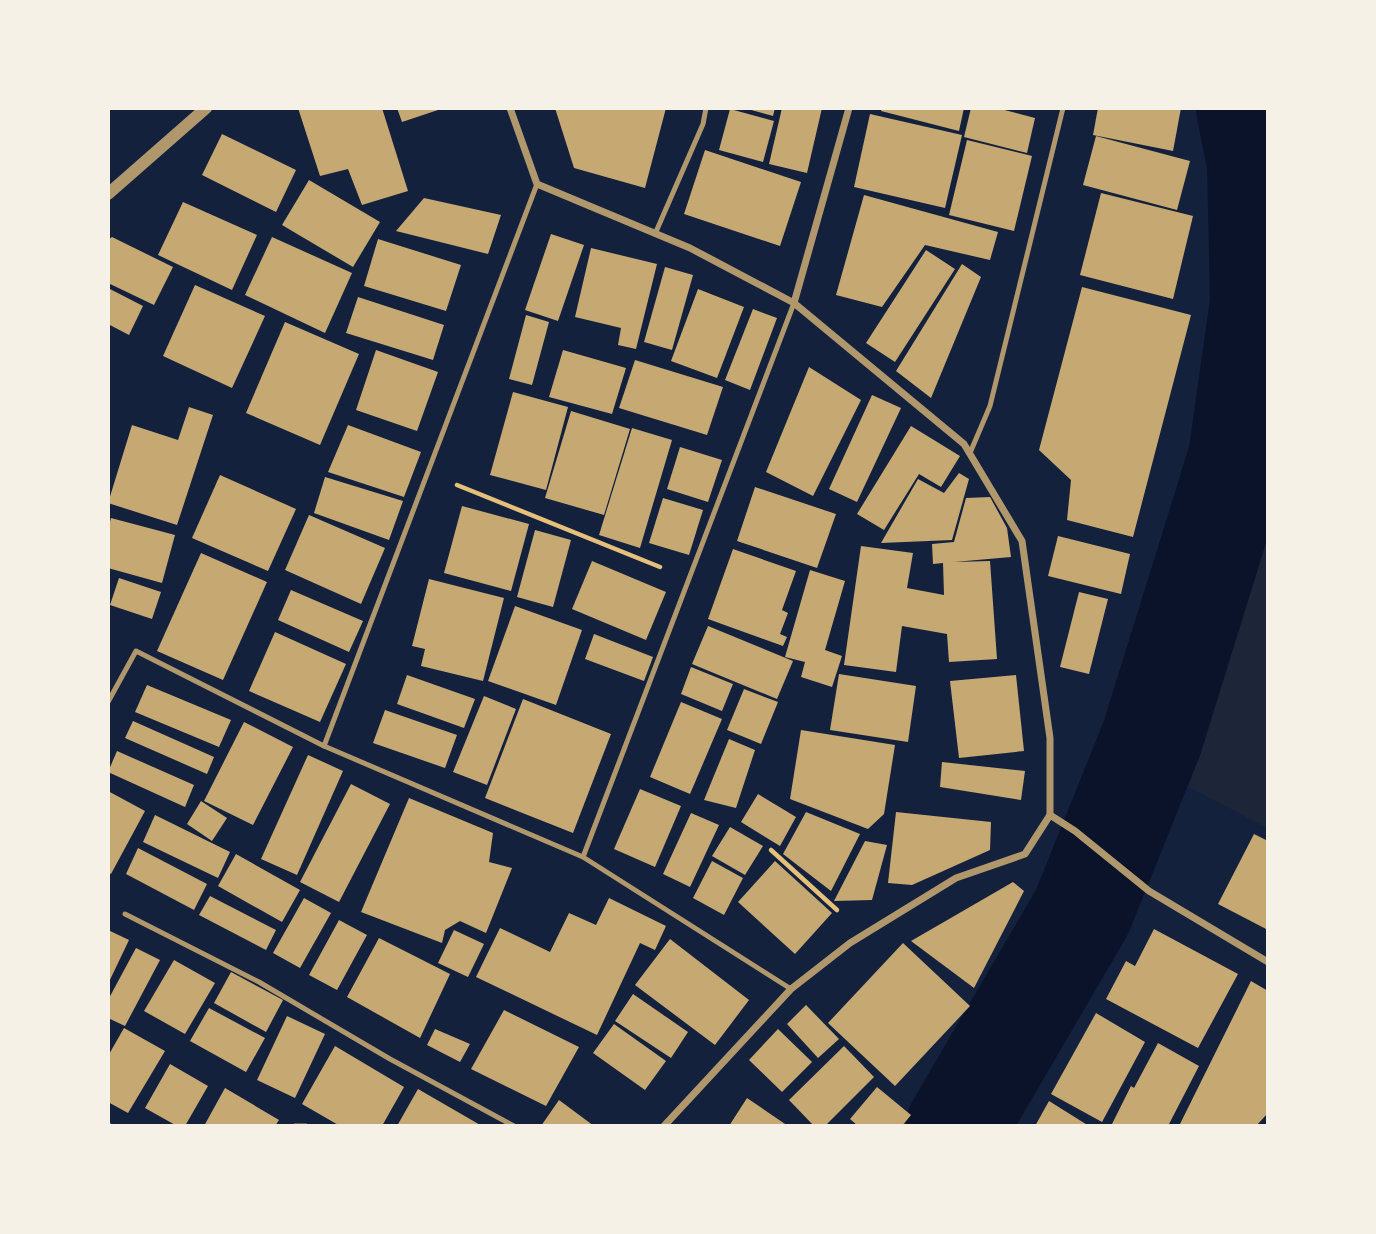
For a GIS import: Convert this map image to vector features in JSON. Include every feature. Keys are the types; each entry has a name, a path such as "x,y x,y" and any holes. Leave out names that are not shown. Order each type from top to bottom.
{"street":[{"path":"108,194 206,108"},
{"path":"510,108 537,184 690,248 794,303 964,444 1022,541 1050,738 1050,815 1025,853 956,878 865,933 791,989 664,1125"},
{"path":"794,303 849,108"},
{"path":"1050,815 1075,831 1149,891 1268,962"}],"lane":[{"path":"655,234 703,124 706,108"},
{"path":"970,453 990,406 1063,108"},
{"path":"324,746 537,184"},
{"path":"583,857 794,303"},
{"path":"108,702 136,651 324,746 583,857 791,989"},
{"path":"125,914 259,982 390,1059 514,1125"},
{"path":"295,1125 306,1125"}],"path":[{"path":"427,473 689,579"},
{"path":"771,850 865,933"}],"shaded area":[{"path":"1267,512 1268,828 1189,787"}],"building":[{"path":"298,108 382,108 408,191 362,205 348,169 320,176"},
{"path":"397,108 440,108 441,109 402,122"},
{"path":"555,108 666,108 645,188 574,168"},
{"path":"744,108 775,108 773,116"},
{"path":"782,108 822,108 807,173 769,164"},
{"path":"882,108 964,108 959,131 881,111"},
{"path":"971,108 997,108 1035,118 1027,153 964,137"},
{"path":"1098,108 1181,108 1173,151 1093,135"},
{"path":"730,109 774,121 763,162 719,150"},
{"path":"870,114 962,135 945,208 854,187"},
{"path":"222,134 296,170 276,212 202,175"},
{"path":"1096,136 1190,161 1177,210 1083,185"},
{"path":"967,140 1032,156 1014,231 949,215"},
{"path":"705,150 801,182 780,246 684,214"},
{"path":"309,180 380,222 353,267 282,225"},
{"path":"1101,193 1193,216 1173,299 1080,275"},
{"path":"864,195 998,232 990,260 925,245 882,307 836,295"},
{"path":"424,198 501,215 488,254 396,231"},
{"path":"183,202 257,235 232,290 158,255"},
{"path":"551,234 584,245 558,321 525,310"},
{"path":"112,237 173,267 154,305 108,283 108,240"},
{"path":"272,237 352,273 325,333 245,295"},
{"path":"378,239 461,265 446,311 364,286"},
{"path":"591,248 657,264 636,349 618,345 621,328 575,317"},
{"path":"926,250 955,269 895,362 866,343"},
{"path":"962,264 981,277 931,398 896,371"},
{"path":"665,267 693,275 672,350 644,342"},
{"path":"195,285 265,316 232,388 163,356"},
{"path":"1082,287 1191,315 1133,537 1067,520 1071,480 1039,450"},
{"path":"108,288 143,306 129,335 108,324"},
{"path":"698,289 744,307 717,378 671,361"},
{"path":"358,297 444,325 433,360 346,333"},
{"path":"753,309 777,318 750,390 725,380"},
{"path":"526,315 549,322 532,385 509,379"},
{"path":"285,322 359,354 320,445 246,413"},
{"path":"376,350 438,372 417,431 356,410"},
{"path":"563,350 626,368 612,414 549,397"},
{"path":"635,360 723,387 707,435 619,408"},
{"path":"809,367 861,400 813,496 766,472"},
{"path":"513,392 568,407 546,490 490,475"},
{"path":"872,395 901,408 857,502 829,489"},
{"path":"189,407 213,415 177,525 108,503 132,425 178,440"},
{"path":"571,411 630,429 604,515 545,498"},
{"path":"348,425 421,452 404,497 328,472"},
{"path":"911,426 960,456 941,487 919,474 884,530 857,514"},
{"path":"632,428 672,440 640,548 599,535"},
{"path":"680,447 722,460 708,502 667,489"},
{"path":"959,473 969,479 952,540 881,543 918,479 944,493"},
{"path":"220,475 296,509 268,571 192,538"},
{"path":"325,477 403,501 389,540 314,513"},
{"path":"755,487 836,514 817,568 737,541"},
{"path":"990,497 1007,528 1011,557 954,562 990,561 997,659 949,662 947,634 902,626 896,672 844,665 861,546 913,553 907,588 944,595 943,563 933,564 932,544 954,542 966,498"},
{"path":"663,498 703,510 689,555 649,543"},
{"path":"462,506 529,524 511,591 444,573"},
{"path":"309,515 385,548 361,604 285,570"},
{"path":"111,518 175,535 162,583 108,568 108,529"},
{"path":"535,530 571,540 553,607 517,597"},
{"path":"1058,536 1130,554 1121,594 1048,576"},
{"path":"733,549 796,571 782,610 788,613 780,634 787,637 783,646 708,619"},
{"path":"201,553 267,582 223,680 157,651"},
{"path":"592,561 666,592 646,640 572,609"},
{"path":"810,570 845,581 825,650 842,656 832,687 801,677 805,662 785,657"},
{"path":"119,578 161,592 152,619 110,605"},
{"path":"429,579 504,598 483,681 421,666 425,649 412,646"},
{"path":"291,590 363,621 349,652 278,620"},
{"path":"1079,592 1108,599 1089,674 1060,667"},
{"path":"515,606 582,630 556,705 488,681"},
{"path":"708,626 793,661 777,699 692,664"},
{"path":"275,632 346,664 320,722 249,691"},
{"path":"594,634 653,657 644,681 585,659"},
{"path":"691,667 733,684 722,711 681,694"},
{"path":"839,674 916,686 908,742 830,730"},
{"path":"407,675 475,699 464,728 397,704"},
{"path":"1016,675 1024,751 959,758 950,681"},
{"path":"147,685 231,720 219,747 135,712"},
{"path":"744,689 778,702 761,744 727,730"},
{"path":"484,696 516,709 487,785 453,772"},
{"path":"523,699 611,734 573,833 485,798"},
{"path":"681,702 722,719 690,794 650,777"},
{"path":"385,710 457,735 445,768 373,743"},
{"path":"133,721 214,757 207,774 125,738"},
{"path":"244,722 293,747 253,825 204,801"},
{"path":"801,730 895,745 884,814 868,829 790,799"},
{"path":"729,739 755,750 736,808 704,800"},
{"path":"117,751 194,785 185,807 108,772"},
{"path":"308,755 343,771 297,875 261,859"},
{"path":"942,762 1025,771 1021,800 940,787"},
{"path":"351,784 390,804 339,902 300,882"},
{"path":"640,789 681,806 655,867 614,849"},
{"path":"108,791 145,811 111,874 108,872"},
{"path":"758,794 796,817 780,846 741,822"},
{"path":"409,798 493,833 489,862 512,868 486,933 460,921 445,930 442,943 361,912"},
{"path":"201,801 227,818 212,841 187,824"},
{"path":"806,812 860,834 831,891 783,854"},
{"path":"896,812 991,822 990,850 912,885 888,883"},
{"path":"691,813 719,825 690,887 663,874"},
{"path":"155,815 230,852 218,878 143,842"},
{"path":"730,827 763,846 745,875 712,856"},
{"path":"1254,834 1268,841 1268,930 1218,904"},
{"path":"865,841 887,845 872,900 834,901"},
{"path":"138,848 207,884 194,910 126,874"},
{"path":"236,854 300,890 282,922 218,886"},
{"path":"712,861 743,878 724,915 693,898"},
{"path":"775,861 832,913 795,954 738,902"},
{"path":"1013,882 1024,891 974,988 911,941"},
{"path":"210,896 276,930 266,950 199,915"},
{"path":"304,898 331,913 300,968 273,953"},
{"path":"609,898 666,926 655,950 640,943 597,1035 476,977 500,928 550,952 569,913 596,925"},
{"path":"339,920 367,935 337,990 309,975"},
{"path":"1154,929 1238,974 1198,1048 1106,999 1126,961 1135,966"},
{"path":"108,930 129,940 108,984"},
{"path":"454,930 484,944 468,977 438,963"},
{"path":"379,938 450,974 420,1038 347,997"},
{"path":"670,939 749,1000 715,1045 635,985"},
{"path":"903,943 970,1006 895,1086 828,1023"},
{"path":"136,948 160,960 125,1026 108,1018 108,1000"},
{"path":"174,960 215,983 185,1034 144,1011"},
{"path":"231,972 283,1000 266,1032 214,1003"},
{"path":"1251,981 1268,991 1268,1113 1256,1126 1179,1126"},
{"path":"633,994 688,1032 671,1058 615,1021"},
{"path":"806,1005 839,1039 818,1058 787,1024"},
{"path":"209,1008 265,1038 246,1072 190,1041"},
{"path":"504,1010 579,1047 546,1106 471,1069"},
{"path":"1096,1013 1145,1042 1102,1122 1051,1094"},
{"path":"287,1016 325,1034 295,1098 257,1080"},
{"path":"614,1024 666,1061 645,1090 593,1053"},
{"path":"124,1028 165,1051 128,1113 108,1102 108,1056"},
{"path":"435,1029 470,1044 460,1062 427,1045"},
{"path":"778,1029 812,1062 782,1092 749,1060"},
{"path":"1158,1043 1199,1066 1168,1126 1112,1124 1131,1086 1134,1088"},
{"path":"335,1046 404,1087 382,1126 340,1126 302,1104"},
{"path":"844,1046 874,1077 825,1126 814,1126 789,1100"},
{"path":"170,1064 208,1086 185,1126 177,1126 145,1108"},
{"path":"877,1087 911,1115 902,1126 858,1126 850,1119"},
{"path":"225,1088 279,1120 275,1126 204,1126"},
{"path":"418,1089 482,1126 397,1126"},
{"path":"747,1098 788,1126 729,1126"},
{"path":"559,1100 594,1126 541,1126"},
{"path":"1049,1101 1089,1126 1035,1126"}],"waterway":[{"path":"957,1126 1082,912 1152,738 1239,458 1261,303 1258,164 1247,108"}]}
